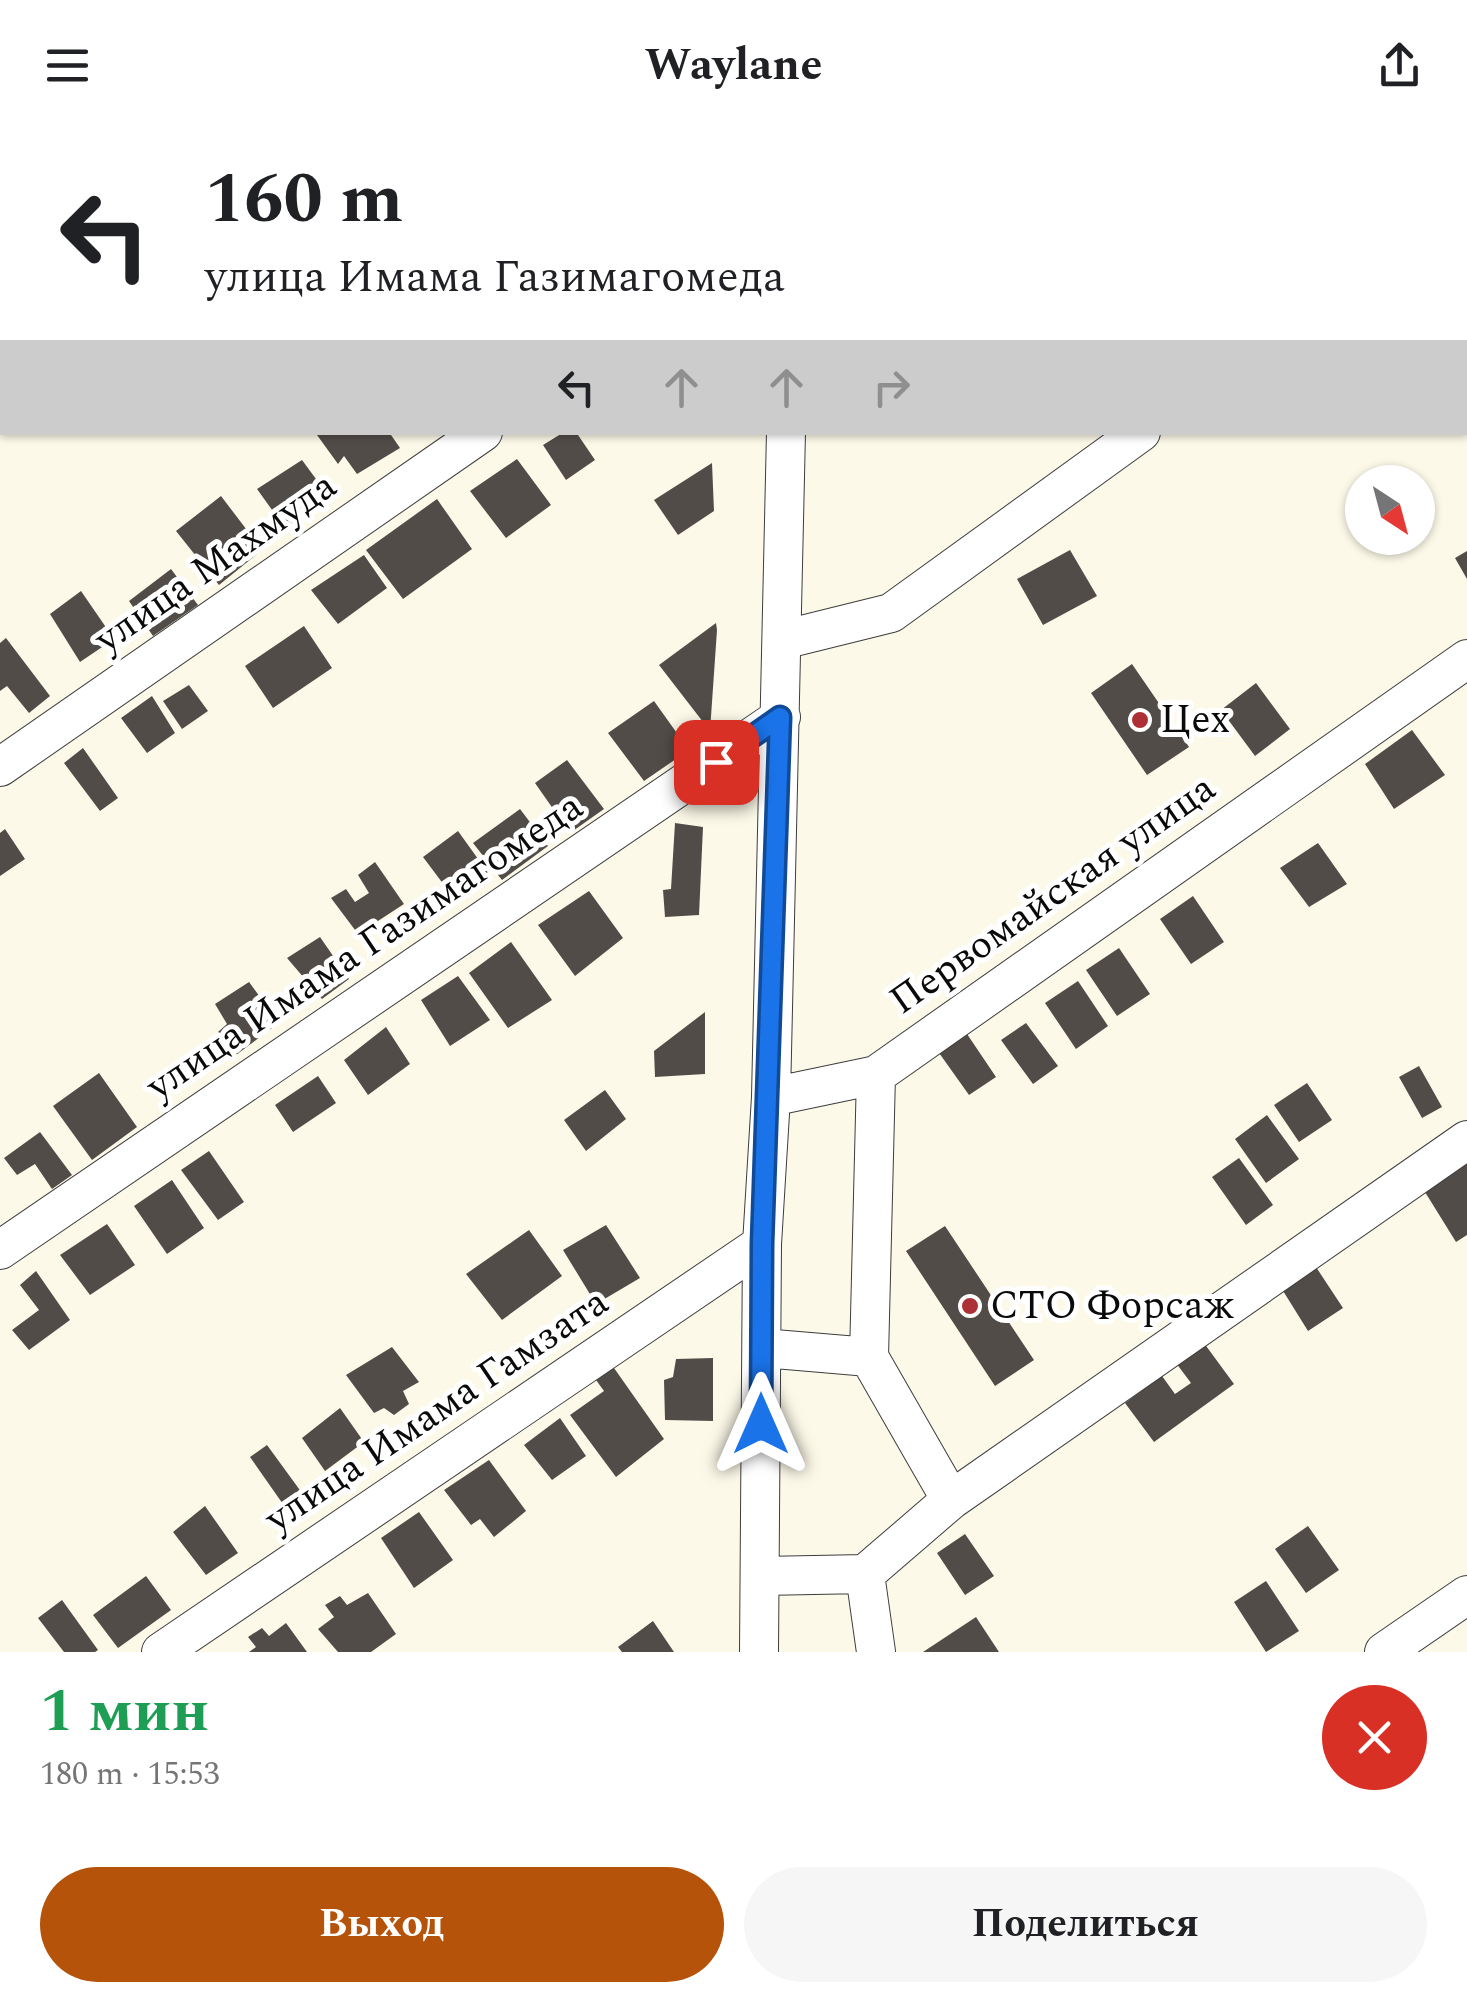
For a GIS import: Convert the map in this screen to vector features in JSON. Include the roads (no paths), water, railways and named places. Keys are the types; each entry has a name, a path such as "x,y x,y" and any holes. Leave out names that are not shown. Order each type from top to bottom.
{"street":[{"name":"улица Махмуда","path":"0,767 479,435"},
{"path":"759,1652 762,1244 771,1097 786,435"},
{"path":"782,640 891,613 1137,435"},
{"name":"Первомайская улица","path":"771,1097 876,1075 1467,658"},
{"name":"улица Имама Газимагомеда","path":"0,1250 780,717"},
{"path":"876,1075 869,1357 950,1500"},
{"path":"760,1576 866,1574 950,1500 1467,1140"},
{"name":"улица Имама Гамзата","path":"162,1652 762,1244"},
{"path":"762,1348 869,1357"},
{"path":"866,1574 876,1652"},
{"path":"1384,1652 1467,1594"}],"place":[{"name":"Цех","path":"1140,720"},
{"name":"СТО Форсаж","path":"970,1306"}]}
